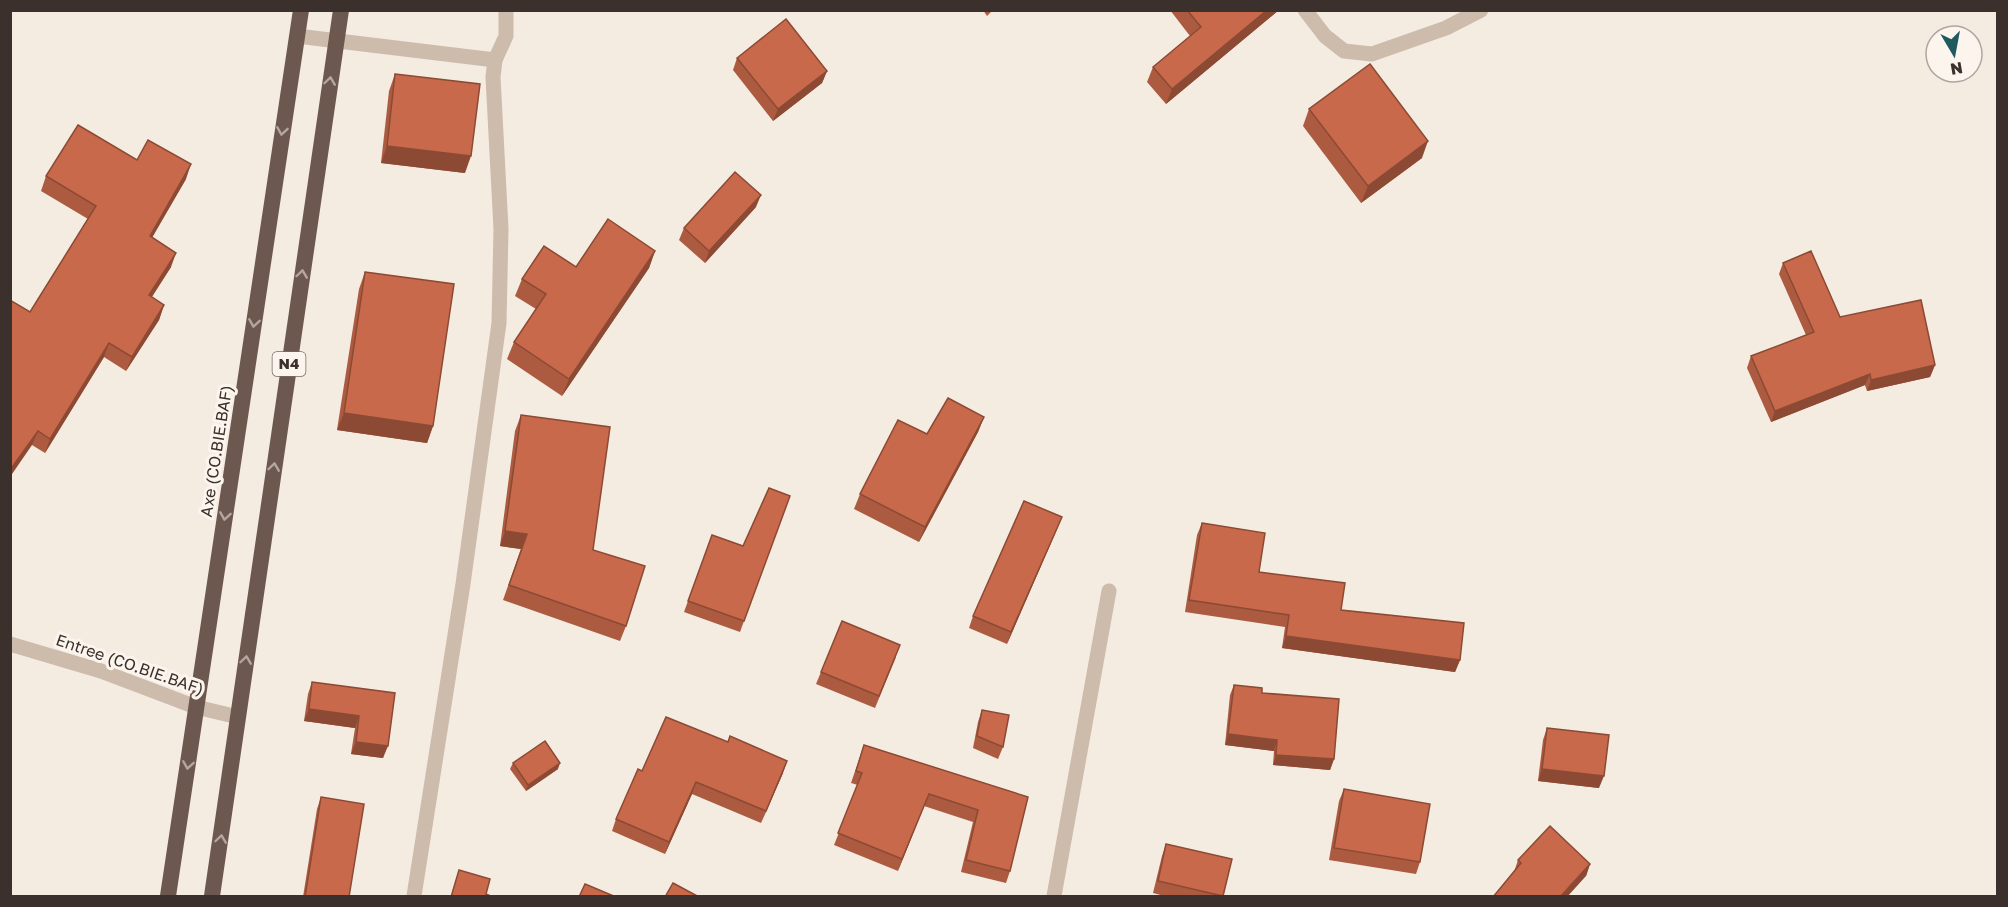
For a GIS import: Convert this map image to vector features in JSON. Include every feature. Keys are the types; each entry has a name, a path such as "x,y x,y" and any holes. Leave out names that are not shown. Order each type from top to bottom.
{"highway":[{"name":"Axe (CO.BIE.BAF)","path":"168,897 301,10"},
{"name":"N4","path":"212,897 341,10"}],"street":[{"path":"414,897 463,584 499,323 501,229 493,77 495,60 506,36 506,10"},
{"path":"1305,10 1325,36 1344,51 1372,54 1446,28 1481,10"},
{"path":"297,36 495,60"},
{"path":"1054,897 1109,591"},
{"name":"Entree (CO.BIE.BAF)","path":"10,644 101,671 196,707 238,717"}],"building":[{"path":"1187,10 1267,10 1172,89 1153,67 1201,27"},
{"path":"786,19 827,71 778,109 737,58"},
{"path":"1370,64 1428,141 1368,186 1309,109"},
{"path":"395,74 480,84 471,156 387,146"},
{"path":"78,125 137,160 148,140 191,164 150,236 176,253 149,295 164,305 132,357 109,343 50,439 38,431 10,470 10,300 30,312 96,206 46,176"},
{"path":"735,172 761,195 709,251 684,228"},
{"path":"608,219 655,251 569,379 514,342 546,294 522,279 544,246 576,267"},
{"path":"1811,251 1840,317 1921,300 1935,365 1871,380 1870,374 1775,411 1751,356 1814,332 1783,263"},
{"path":"365,272 454,284 433,426 344,413"},
{"path":"948,398 984,417 925,527 860,494 898,420 927,434"},
{"path":"521,415 610,427 593,550 645,566 626,626 509,585 527,534 505,531"},
{"path":"769,488 790,496 744,621 688,601 712,535 743,546"},
{"path":"1024,501 1062,517 1011,632 973,616"},
{"path":"1202,523 1265,533 1259,572 1345,583 1341,610 1464,623 1460,660 1286,636 1289,615 1189,600"},
{"path":"842,621 900,645 879,696 821,672"},
{"path":"312,682 395,693 388,746 356,742 359,716 309,709"},
{"path":"1234,685 1262,688 1262,693 1339,699 1334,759 1276,755 1277,740 1228,734"},
{"path":"982,710 1009,715 1003,747 977,736"},
{"path":"666,717 728,742 730,736 787,761 766,811 696,782 669,842 616,819 638,769 642,771"},
{"path":"1547,728 1609,735 1604,776 1542,769"},
{"path":"545,741 560,763 528,785 513,763"},
{"path":"864,745 1028,797 1010,871 966,860 978,810 929,794 902,859 838,833 862,773 856,771"},
{"path":"1344,789 1430,804 1420,862 1334,848"},
{"path":"321,797 364,804 349,897 305,897"},
{"path":"1550,826 1590,864 1560,897 1493,897 1521,863 1518,860"},
{"path":"1166,844 1232,859 1223,896 1158,881"},
{"path":"459,870 490,879 486,894 493,897 451,897"},
{"path":"673,883 699,897 665,897"},
{"path":"585,884 616,897 579,897"}]}
